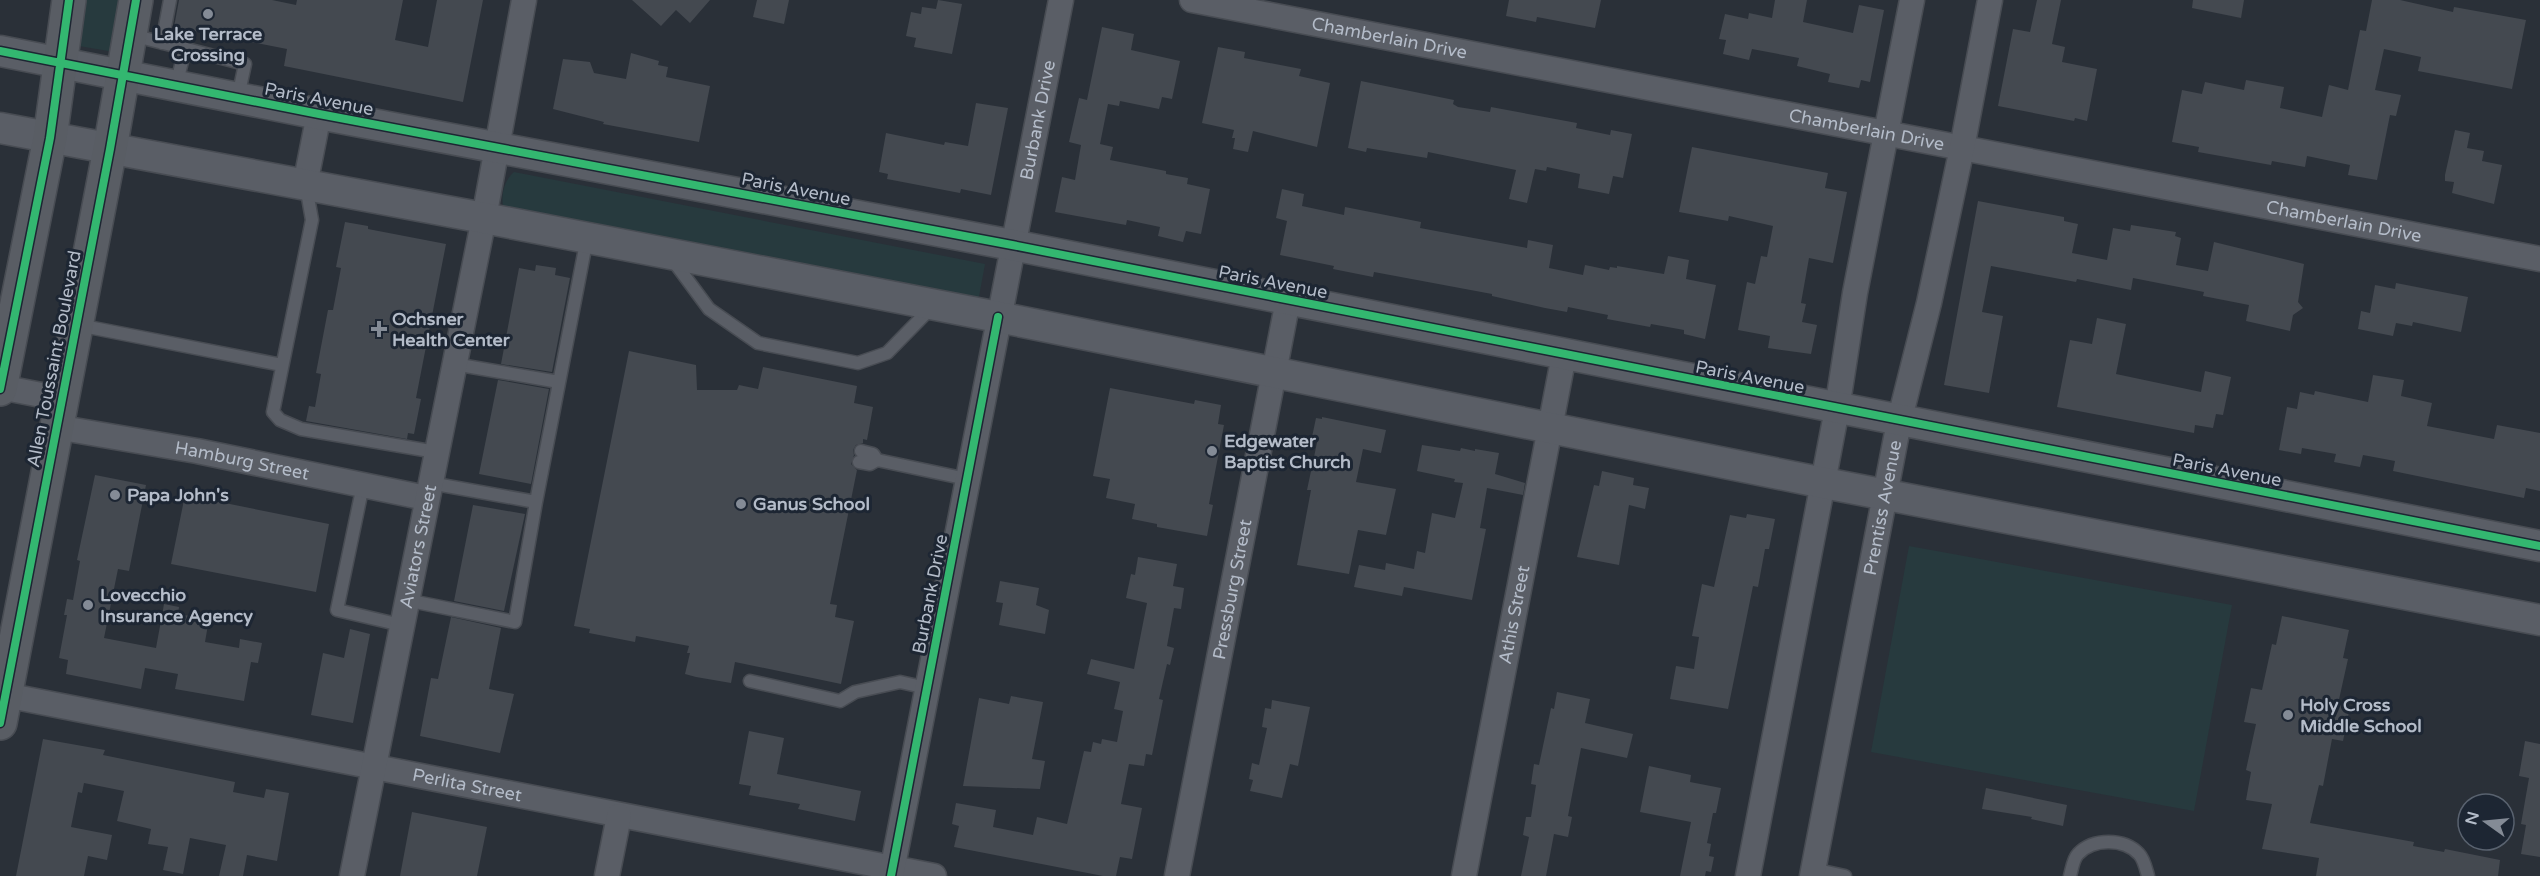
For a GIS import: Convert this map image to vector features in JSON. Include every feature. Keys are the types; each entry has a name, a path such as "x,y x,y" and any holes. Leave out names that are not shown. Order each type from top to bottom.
{"main road":[{"path":"0,388 50,138 69,0"},
{"name":"Allen Toussaint Boulevard","path":"2,704 110,149 136,0"}],"street":[{"name":"Aviators Street","path":"352,876 484,218 524,0"},
{"name":"Burbank Drive","path":"892,872 1060,0"},
{"name":"Chamberlain Drive","path":"1192,0 2540,259"},
{"path":"1748,876 1824,483 1855,293 1912,0"},
{"name":"Prentiss Avenue","path":"1812,873 1899,422 1929,303 1990,0"},
{"name":"Paris Avenue","path":"0,51 497,149 1012,245 1899,422 2540,546"},
{"path":"305,185 319,114"},
{"path":"0,128 668,253 1885,495 2540,620"},
{"name":"Pressburg Street","path":"1176,876 1288,300"},
{"name":"Athis Street","path":"1464,876 1564,355"},
{"name":"Hamburg Street","path":"0,388 59,413 197,451 363,485 428,490"},
{"name":"Perlita Street","path":"2,704 373,767 892,872 934,876"},
{"path":"607,876 619,816"}],"lane":[{"path":"162,43 170,0"},
{"path":"129,34 245,64 237,98"},
{"path":"176,86 185,49"},
{"path":"305,185 312,220 273,412 280,420 301,429 436,452"},
{"path":"406,600 515,622 587,238"},
{"path":"668,253 709,309 758,343 858,363 887,353 934,305"},
{"path":"76,325 282,365"},
{"path":"454,364 560,382"},
{"path":"860,457 870,464 877,460 967,479"},
{"path":"363,485 337,610 401,625"},
{"path":"428,490 536,502"},
{"path":"750,681 840,701 855,692 900,682 927,688"},
{"path":"2070,876 2076,855 2092,843 2108,842 2125,844 2140,855 2148,876"},
{"path":"1812,873 1845,876"}],"green space":[{"path":"86,0 120,0 114,52 79,46"},
{"path":"514,172 985,264 978,302 505,211 502,201 504,190 510,175"},
{"path":"1909,546 2232,605 2194,811 1871,752"}],"building":[{"path":"179,0 272,0 296,5 297,0 403,0 395,40 428,47 437,0 483,0 463,102 284,66 287,49 174,27"},
{"path":"632,0 710,0 690,23 676,10 661,26"},
{"path":"757,0 789,0 784,24 753,17"},
{"path":"938,0 962,4 952,54 914,47 916,38 906,36 911,12 921,14 922,7 936,9"},
{"path":"1509,0 1601,0 1595,28 1537,17 1536,22 1506,16"},
{"path":"1775,0 1807,0 1803,22 1853,33 1859,5 1884,10 1870,82 1861,80 1859,88 1828,82 1830,74 1797,66 1799,58 1752,49 1749,60 1723,54 1726,40 1719,39 1725,14 1748,19 1749,13 1772,18"},
{"path":"2037,0 2061,0 2052,44 2065,47 2062,62 2097,69 2087,121 2075,118 2074,121 1998,106 2013,29 2030,32"},
{"path":"2193,0 2244,0 2241,18 2192,8"},
{"path":"2372,0 2400,0 2453,12 2454,7 2526,20 2512,89 2418,71 2421,57 2384,49 2375,90 2401,95 2396,116 2390,115 2377,180 2348,175 2350,165 2307,156 2305,167 2272,161 2271,165 2198,152 2199,147 2172,142 2182,90 2202,94 2205,82 2244,90 2246,80 2284,87 2280,108 2322,117 2329,85 2348,90 2360,30 2366,31"},
{"path":"1102,27 1134,34 1131,50 1180,61 1172,99 1162,97 1159,109 1120,101 1119,106 1108,104 1100,144 1113,147 1110,160 1166,171 1166,174 1188,178 1187,184 1210,189 1201,234 1186,231 1183,242 1158,236 1160,227 1127,220 1126,225 1055,212 1062,177 1075,180 1081,145 1069,142 1079,98 1087,100"},
{"path":"1218,47 1245,52 1244,58 1301,69 1299,76 1330,83 1317,147 1253,131 1248,152 1233,149 1234,130 1202,123"},
{"path":"631,53 659,61 658,65 668,67 666,77 710,86 699,142 603,124 604,122 553,109 563,59 590,62 594,73 626,79"},
{"path":"1361,81 1454,100 1453,104 1458,107 1490,112 1491,107 1577,123 1576,128 1610,135 1611,130 1632,134 1623,178 1613,176 1609,194 1578,188 1580,174 1547,167 1546,171 1535,169 1527,203 1509,199 1516,170 1428,152 1427,158 1367,148 1366,152 1348,148"},
{"path":"976,103 1008,108 991,195 961,189 960,193 887,179 888,174 879,172 886,133 944,145 945,142 968,146"},
{"path":"2455,130 2470,133 2467,148 2484,151 2482,161 2502,165 2494,204 2452,193 2454,182 2445,181"},
{"path":"1692,147 1828,173 1825,188 1847,192 1833,263 1809,258 1801,303 1806,304 1802,322 1817,325 1811,354 1768,348 1770,336 1738,330 1747,282 1755,284 1761,256 1767,257 1773,226 1729,216 1728,221 1679,212"},
{"path":"1282,189 1304,194 1302,206 1344,215 1345,207 1421,222 1420,228 1527,248 1528,240 1553,245 1549,268 1583,275 1585,265 1609,270 1610,267 1617,268 1617,266 1664,274 1668,256 1689,260 1686,279 1716,285 1705,339 1684,334 1684,330 1651,324 1650,327 1607,319 1608,315 1568,307 1567,312 1492,296 1492,294 1374,272 1373,277 1280,255 1287,221 1276,218"},
{"path":"1978,201 2064,217 2064,221 2078,224 2072,253 2107,260 2113,228 2130,231 2131,225 2176,232 2175,236 2181,238 2176,265 2208,271 2214,242 2304,264 2298,302 2303,308 2293,315 2290,331 2246,321 2249,305 2203,296 2204,292 2133,278 2131,290 1991,266 1982,312 2003,316 1989,393 1944,385"},
{"name":"Ochsner Health Center","path":"345,222 368,226 368,229 446,244 416,398 421,399 414,434 408,433 407,439 306,421 309,406 315,407 321,374 316,373 328,310 333,310 341,268 336,267"},
{"path":"536,265 556,268 555,275 570,278 552,372 501,364 519,268 535,271"},
{"path":"2396,283 2468,297 2461,332 2413,322 2412,326 2396,323 2393,336 2358,329 2361,311 2370,313 2375,285 2395,289"},
{"path":"2097,318 2126,324 2116,374 2201,392 2205,371 2231,377 2223,415 2216,414 2213,428 2195,425 2194,433 2057,407 2070,340 2092,344"},
{"path":"629,351 696,365 697,390 737,390 739,385 758,389 763,367 857,386 854,403 873,407 867,440 863,439 863,443 856,445 853,450 851,464 857,470 830,604 837,605 835,617 854,621 841,684 735,662 731,683 696,677 685,674 690,653 687,653 689,646 636,636 635,642 589,633 590,629 574,626"},
{"path":"2373,375 2404,380 2401,396 2432,403 2427,426 2494,439 2497,425 2540,433 2540,491 2526,488 2524,498 2393,471 2395,461 2363,455 2360,467 2334,462 2336,454 2302,448 2301,454 2279,450 2287,407 2297,409 2300,392 2314,395 2315,391 2368,402"},
{"path":"498,380 549,389 531,484 479,474"},
{"path":"1110,388 1194,404 1195,400 1221,405 1218,424 1224,425 1209,504 1213,505 1207,536 1157,527 1157,524 1132,519 1135,504 1106,498 1110,479 1093,476"},
{"path":"1322,417 1386,430 1381,453 1363,449 1356,482 1396,489 1386,535 1358,530 1349,574 1297,565 1311,490 1307,490 1318,438 1312,437 1316,418 1322,419"},
{"path":"1422,445 1460,451 1461,448 1499,453 1495,474 1525,483 1523,495 1487,488 1480,528 1486,529 1472,600 1404,587 1402,596 1354,587 1359,565 1385,570 1386,563 1414,569 1417,551 1425,553 1432,513 1455,518 1463,483 1454,482 1455,479 1417,471"},
{"path":"1602,471 1634,478 1633,485 1649,488 1645,509 1629,505 1619,565 1577,557 1594,485 1599,486"},
{"path":"95,475 146,485 129,571 118,569 104,638 156,648 164,604 179,607 178,614 209,619 205,642 239,648 240,639 262,643 258,663 251,662 244,701 175,689 178,674 145,668 141,689 66,674 68,660 59,658 67,615 64,615 67,599 73,600 80,561 77,560"},
{"path":"185,495 329,524 316,592 171,564"},
{"path":"473,505 525,514 504,611 454,601"},
{"path":"1747,514 1775,519 1769,549 1765,549 1758,587 1753,586 1728,709 1670,699 1676,666 1694,669 1699,637 1692,636 1702,584 1714,587 1730,515 1746,518"},
{"path":"1138,557 1177,564 1173,586 1184,588 1181,609 1174,608 1167,646 1174,648 1170,665 1167,664 1159,699 1163,700 1152,755 1146,754 1144,766 1129,764 1121,804 1142,808 1132,859 1120,857 1116,876 1103,876 954,847 959,826 952,824 956,803 996,810 993,827 1033,835 1037,817 1067,824 1084,751 1091,752 1093,742 1101,744 1102,739 1117,742 1123,711 1114,709 1120,682 1087,674 1091,659 1134,669 1147,603 1126,598 1131,574 1135,575"},
{"path":"1000,581 1039,588 1036,605 1049,610 1045,634 999,625 1003,603 996,602"},
{"path":"2282,616 2349,630 2343,658 2348,659 2338,704 2350,707 2343,741 2332,739 2323,786 2319,785 2310,823 2414,842 2413,846 2444,852 2445,849 2500,860 2498,876 2316,876 2319,858 2262,849 2272,804 2246,800 2251,772 2246,770 2256,724 2244,722 2251,688 2262,690 2272,644 2276,645"},
{"path":"451,617 501,628 489,689 514,694 500,753 420,736 431,678 438,679"},
{"path":"350,629 370,634 353,723 311,715 323,653 344,658"},
{"path":"1557,692 1590,699 1585,723 1633,734 1627,758 1581,748 1568,816 1572,817 1568,837 1554,834 1546,876 1521,876 1529,837 1523,835 1526,817 1531,817 1536,785 1531,784 1534,764 1539,765 1551,708 1554,709"},
{"path":"1011,696 1043,702 1032,759 1045,761 1040,789 963,786 979,698 1009,704"},
{"path":"1272,700 1310,707 1298,766 1290,764 1282,798 1250,791 1253,780 1249,779 1252,763 1259,765 1267,728 1262,727 1265,708 1271,709"},
{"path":"749,731 784,738 777,774 861,791 855,821 798,809 800,804 749,795 751,786 739,784"},
{"path":"43,739 105,750 103,755 235,782 233,792 264,798 266,789 289,793 277,861 247,855 243,876 219,876 226,845 190,838 183,874 163,870 168,847 148,844 151,829 117,821 124,791 84,783 82,793 78,792 71,827 112,835 107,860 88,856 84,876 16,876"},
{"path":"2525,741 2540,744 2540,857 2521,854 2526,825 2521,824 2529,778 2519,776"},
{"path":"1649,766 1691,775 1690,782 1721,788 1707,843 1711,844 1709,856 1714,857 1711,872 1706,871 1705,876 1680,876 1691,822 1640,812"},
{"path":"1986,788 2067,805 2063,826 2031,819 2032,817 1982,809"},
{"path":"412,812 487,827 477,876 400,876"}],"cycle path":[{"path":"0,389 50,138 69,0"},
{"path":"0,723 110,149 136,0"},
{"path":"0,51 319,114 1012,245 2540,546"},
{"path":"891,876 998,317"}],"place":[{"name":"Lake Terrace Crossing","path":"208,14"},
{"name":"Ochsner Health Center","path":"379,329"},
{"name":"Edgewater Baptist Church","path":"1212,451"},
{"name":"Papa John's","path":"115,495"},
{"name":"Ganus School","path":"741,504"},
{"name":"Lovecchio Insurance Agency","path":"88,605"},
{"name":"Holy Cross Middle School","path":"2288,715"}]}
